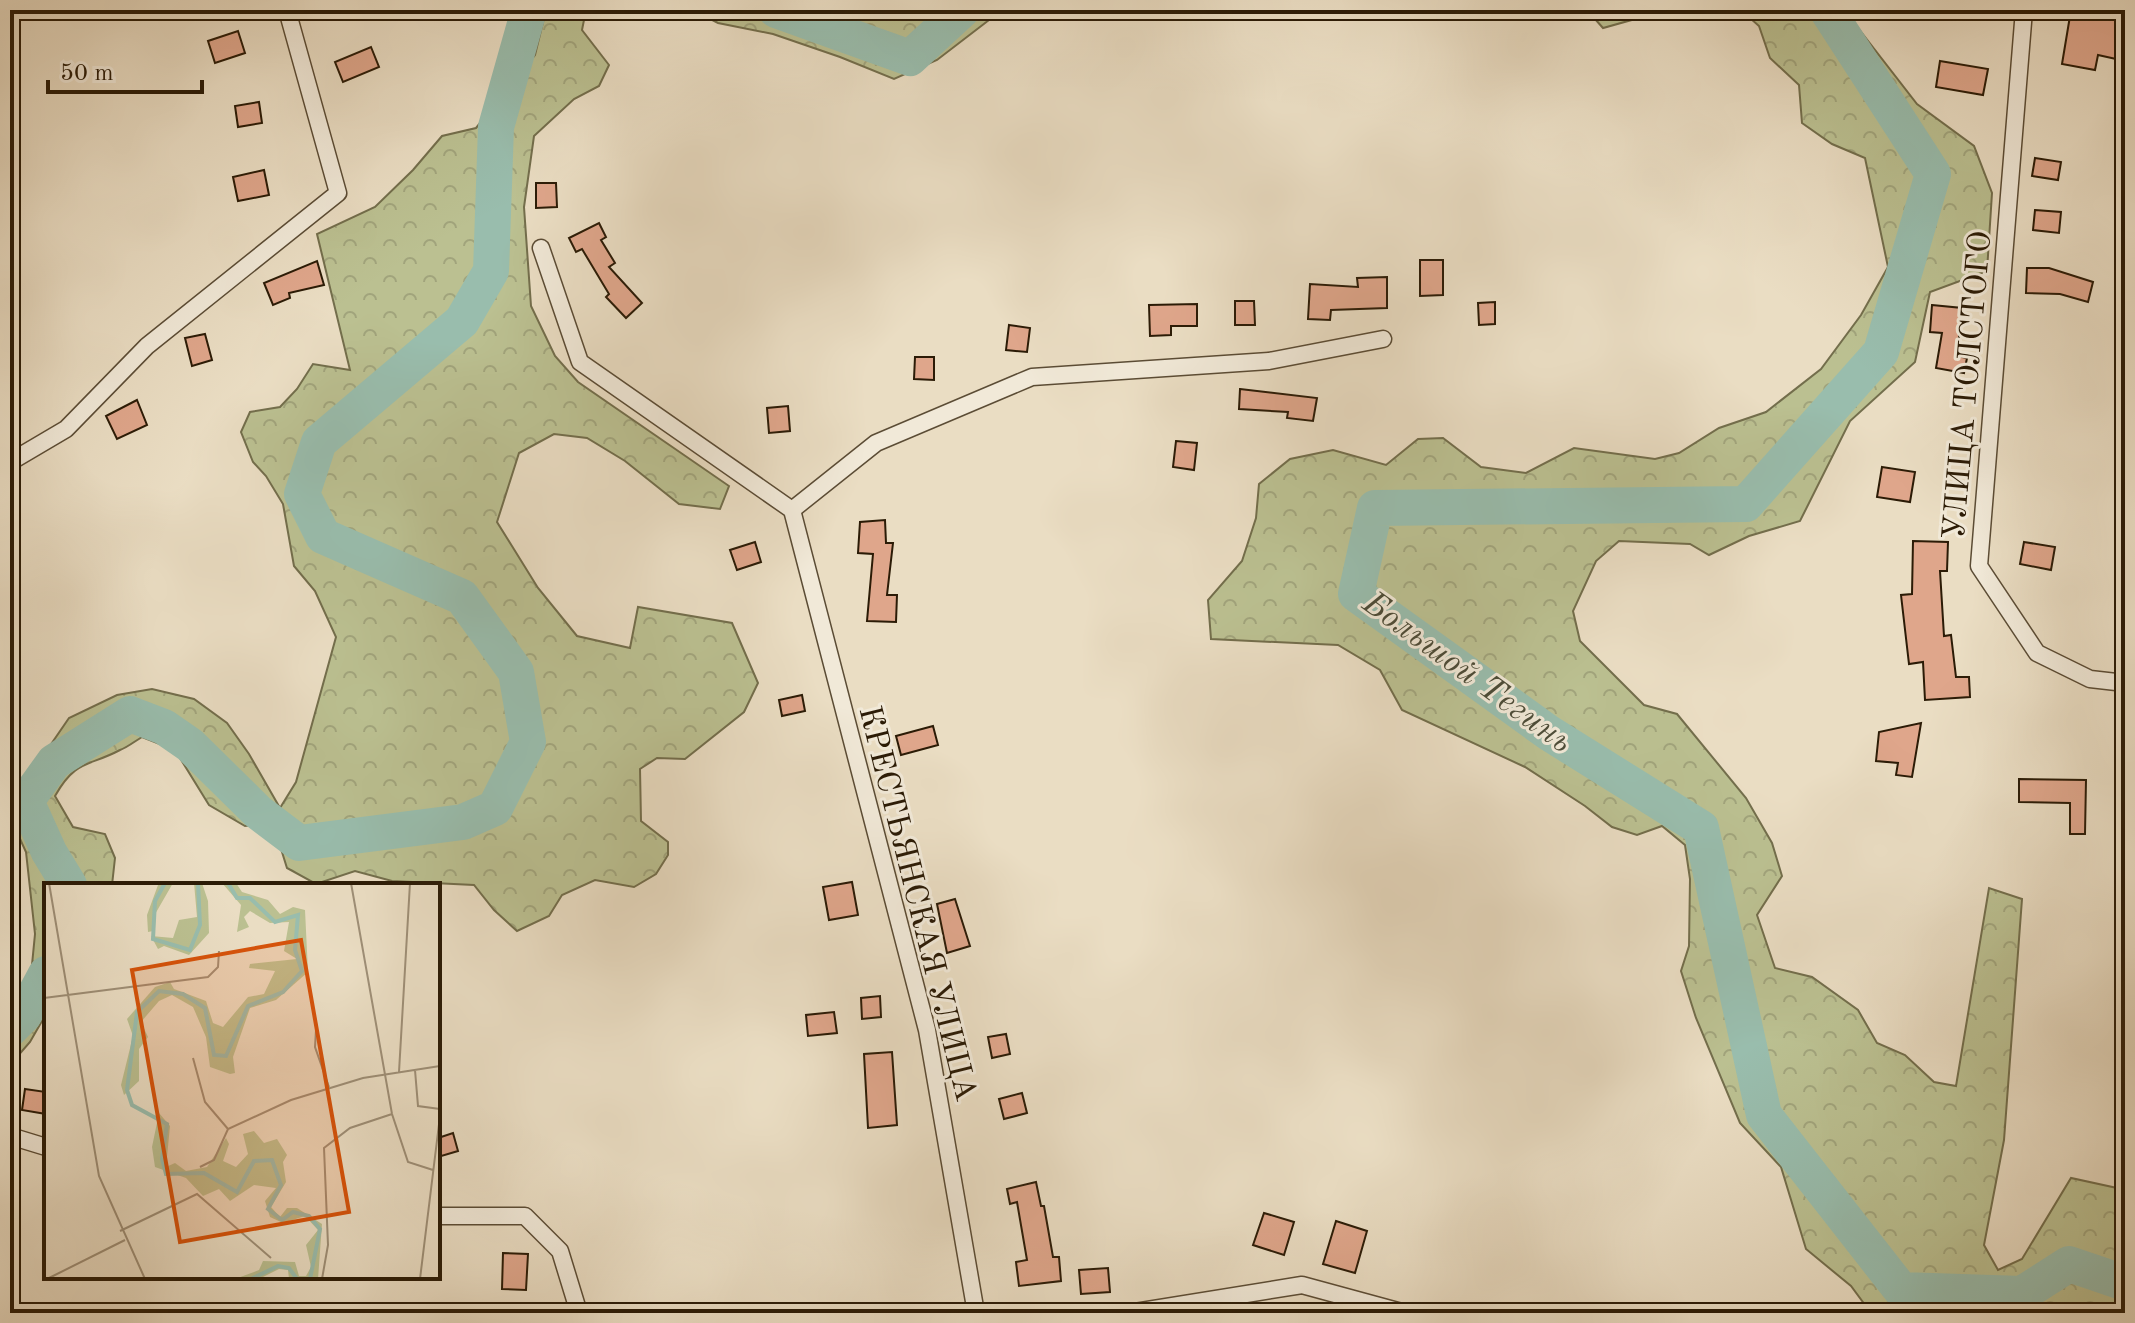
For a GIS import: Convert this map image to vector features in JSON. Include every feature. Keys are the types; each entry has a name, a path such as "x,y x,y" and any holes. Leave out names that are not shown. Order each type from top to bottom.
{"street":[{"path":"10,462 66,429 147,346 338,193 287,10"},
{"name":"УЛИЦА ТОЛСТОГО","path":"2024,10 1979,566 2037,653 2090,679 2125,683"},
{"path":"541,248 580,362 792,510 876,443 1032,377 1269,361 1383,339"},
{"name":"КРЕСТЬЯНСКАЯ УЛИЦА","path":"792,510 927,1030 976,1313"},
{"path":"10,1136 44,1146"},
{"path":"440,1216 525,1216 560,1251 579,1313"},
{"path":"1129,1313 1302,1285 1405,1313"}],"green space":[{"path":"546,10 586,10 582,30 609,65 599,86 574,99 534,136 524,207 531,306 555,356 578,382 729,486 720,509 679,504 625,461 587,438 554,434 519,453 497,522 538,588 577,636 630,648 638,607 732,623 758,683 744,712 685,759 657,758 640,769 641,821 668,842 668,855 656,874 634,887 595,880 562,895 549,916 517,931 494,910 474,885 392,881 355,871 314,883 287,868 273,823 245,826 209,805 175,750 142,737 76,770 55,796 73,827 105,834 115,858 112,883 44,883 44,1018 30,1042 10,1065 10,1008 30,985 35,934 26,852 10,817 10,804 69,718 117,695 152,689 194,699 227,723 280,808 296,782 336,637 315,591 294,566 283,504 266,476 253,462 241,432 250,412 280,407 297,389 313,364 350,370 317,234 375,207 442,136 476,128 535,55"},
{"path":"693,10 1002,10 937,60 894,79 773,34 718,23"},
{"path":"1587,10 1658,10 1603,28"},
{"path":"1741,10 1844,10 1917,104 1974,146 1992,193 1987,271 1930,292 1915,362 1850,421 1800,521 1749,536 1709,555 1690,544 1619,541 1596,561 1573,611 1580,641 1644,705 1677,714 1746,798 1772,843 1782,876 1757,915 1775,968 1812,977 1858,1010 1877,1043 1905,1055 1934,1082 1956,1086 1989,888 2022,899 2004,1140 1984,1245 1998,1270 2022,1259 2071,1178 2117,1188 2125,1192 2125,1313 1871,1313 1851,1286 1806,1249 1781,1167 1740,1123 1696,1018 1681,971 1689,946 1690,879 1685,845 1662,826 1637,835 1612,827 1525,767 1402,710 1380,670 1338,645 1211,639 1208,600 1242,561 1256,518 1259,484 1290,459 1333,450 1386,465 1418,439 1443,438 1481,467 1526,473 1574,448 1655,459 1679,453 1719,428 1766,412 1821,369 1861,315 1888,267 1865,158 1832,144 1802,123 1799,85 1770,58 1759,26"}],"building":[{"path":"2071,10 2125,18 2125,61 2098,55 2095,70 2062,64"},
{"path":"238,31 245,53 215,63 208,41"},
{"path":"371,47 379,67 343,82 335,62"},
{"path":"1940,61 1988,69 1983,95 1936,87"},
{"path":"259,102 262,123 238,127 235,106"},
{"path":"2035,158 2061,162 2058,180 2032,176"},
{"path":"264,170 269,195 238,201 233,177"},
{"path":"536,183 556,183 557,207 536,208"},
{"path":"2035,210 2061,212 2059,233 2033,230"},
{"path":"599,223 606,237 601,240 615,263 609,267 642,303 626,318 606,297 609,294 582,249 576,252 569,238"},
{"path":"1420,260 1443,260 1443,295 1420,296"},
{"path":"317,261 324,285 289,293 290,298 273,305 264,283"},
{"path":"2027,268 2049,268 2093,282 2088,302 2060,294 2026,293"},
{"path":"1387,277 1387,308 1331,310 1330,320 1308,319 1310,284 1358,287 1357,278"},
{"path":"1235,301 1254,301 1255,325 1235,325"},
{"path":"1495,302 1495,324 1479,325 1478,303"},
{"path":"1197,304 1197,326 1171,326 1171,335 1150,336 1149,305"},
{"path":"1932,305 1962,308 1957,356 1967,358 1964,373 1936,368 1942,333 1930,332"},
{"path":"1009,325 1030,328 1027,352 1006,350"},
{"path":"205,334 212,360 192,366 185,338"},
{"path":"915,357 934,357 934,380 914,379"},
{"path":"1240,389 1317,398 1313,421 1287,418 1288,412 1239,409"},
{"path":"137,400 147,425 117,439 106,416"},
{"path":"788,406 790,431 769,433 767,408"},
{"path":"1176,441 1197,443 1194,470 1173,467"},
{"path":"1882,467 1915,472 1910,502 1877,497"},
{"path":"885,520 886,543 893,543 887,595 897,595 896,622 867,621 873,554 858,553 860,522"},
{"path":"1913,541 1948,542 1947,571 1940,571 1944,636 1951,635 1956,677 1969,677 1970,697 1925,700 1923,662 1909,664 1901,595 1912,594"},
{"path":"755,542 761,562 737,570 730,550"},
{"path":"2024,542 2055,547 2051,570 2020,564"},
{"path":"802,695 805,711 782,716 779,700"},
{"path":"1921,723 1912,777 1896,775 1898,763 1876,761 1879,732"},
{"path":"933,726 938,745 901,755 896,736"},
{"path":"2019,779 2086,780 2085,834 2070,834 2070,803 2019,802"},
{"path":"852,882 858,915 829,920 823,887"},
{"path":"955,899 970,946 947,953 937,904"},
{"path":"880,996 881,1017 862,1019 861,998"},
{"path":"834,1012 837,1033 808,1036 806,1015"},
{"path":"1006,1034 1010,1054 992,1058 988,1037"},
{"path":"892,1052 897,1125 868,1128 864,1054"},
{"path":"25,1089 44,1092 44,1114 22,1110"},
{"path":"1022,1093 1027,1113 1004,1119 999,1099"},
{"path":"453,1133 458,1151 440,1156 440,1137"},
{"path":"1036,1182 1041,1206 1044,1206 1053,1257 1059,1257 1061,1281 1019,1286 1016,1262 1027,1260 1017,1202 1010,1204 1007,1189"},
{"path":"1264,1213 1294,1222 1284,1255 1253,1245"},
{"path":"1336,1221 1367,1231 1355,1273 1323,1264"},
{"path":"503,1253 528,1254 526,1290 502,1289"},
{"path":"1108,1268 1110,1292 1081,1294 1079,1270"}],"waterway":[{"name":"Большой Тегинь","path":"68,883 49,852 26,801 54,762 130,714 164,727 190,745 258,812 299,843 463,822 495,808 528,742 516,672 462,597 323,536 302,494 319,442 462,321 491,271 496,127 529,10"},
{"name":"Большой Тегинь","path":"776,10 910,58 962,10"},
{"name":"Большой Тегинь","path":"1827,10 1933,174 1881,352 1746,504 1375,508 1356,594 1549,733 1701,828 1764,1115 1901,1290 2022,1294 2069,1264 2125,1283"},
{"name":"Большой Тегинь","path":"10,1029 24,1015 44,978"}]}
